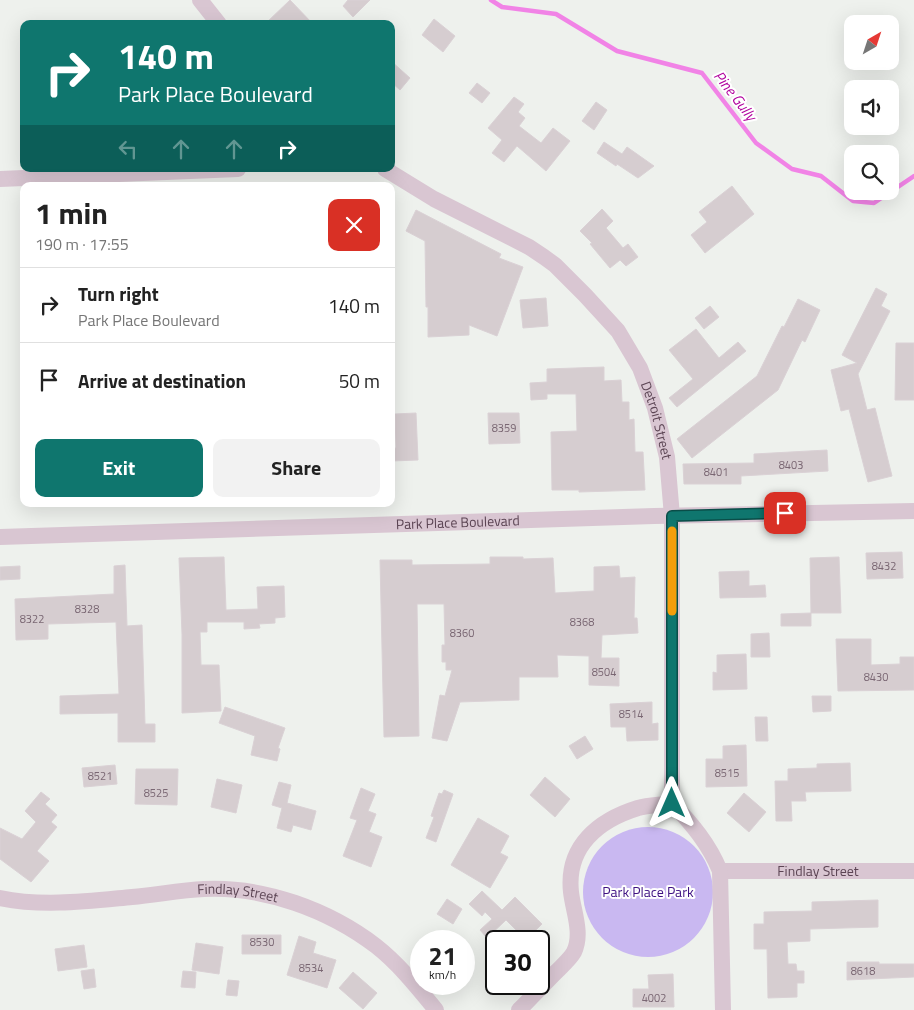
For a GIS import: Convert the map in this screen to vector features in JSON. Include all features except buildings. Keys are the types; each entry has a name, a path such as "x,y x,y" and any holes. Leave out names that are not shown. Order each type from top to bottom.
{"street":[{"path":"200,0 216,20"},
{"path":"0,179 167,172"},
{"name":"Detroit Street","path":"390,172 434,199 529,247 555,265 586,295 618,331 640,368 655,408 667,457 672,516 672,803"},
{"name":"Park Place Boulevard","path":"0,537 914,510"},
{"path":"519,1010 574,951 577,936 576,918 570,891 572,869 576,855 583,842 593,831 611,819 639,808 672,803 699,833 713,853 720,871 723,1010"},
{"name":"Findlay Street","path":"720,871 914,871"},
{"name":"Findlay Street","path":"0,898 12,901 73,903 203,888 234,889 284,899 319,911 349,927 378,947 409,978 436,1010"}],"green space":[{"name":"Park Place Park","path":"648,827 661,828 673,832 694,846 708,867 712,879 712,905 708,917 694,938 673,952 661,956 648,957 635,956 623,952 602,938 588,917 584,905 583,892 584,879 588,867 602,846 623,832 635,828"}],"waterway":[{"name":"Pine Gully","path":"491,0 502,7 556,14 617,51 702,73 756,143 792,169 821,176 853,201 874,203 914,176"}],"slow traffic":[{"path":"672,531 672,611"}],"route":[{"path":"672,803 672,516 785,513"}]}
